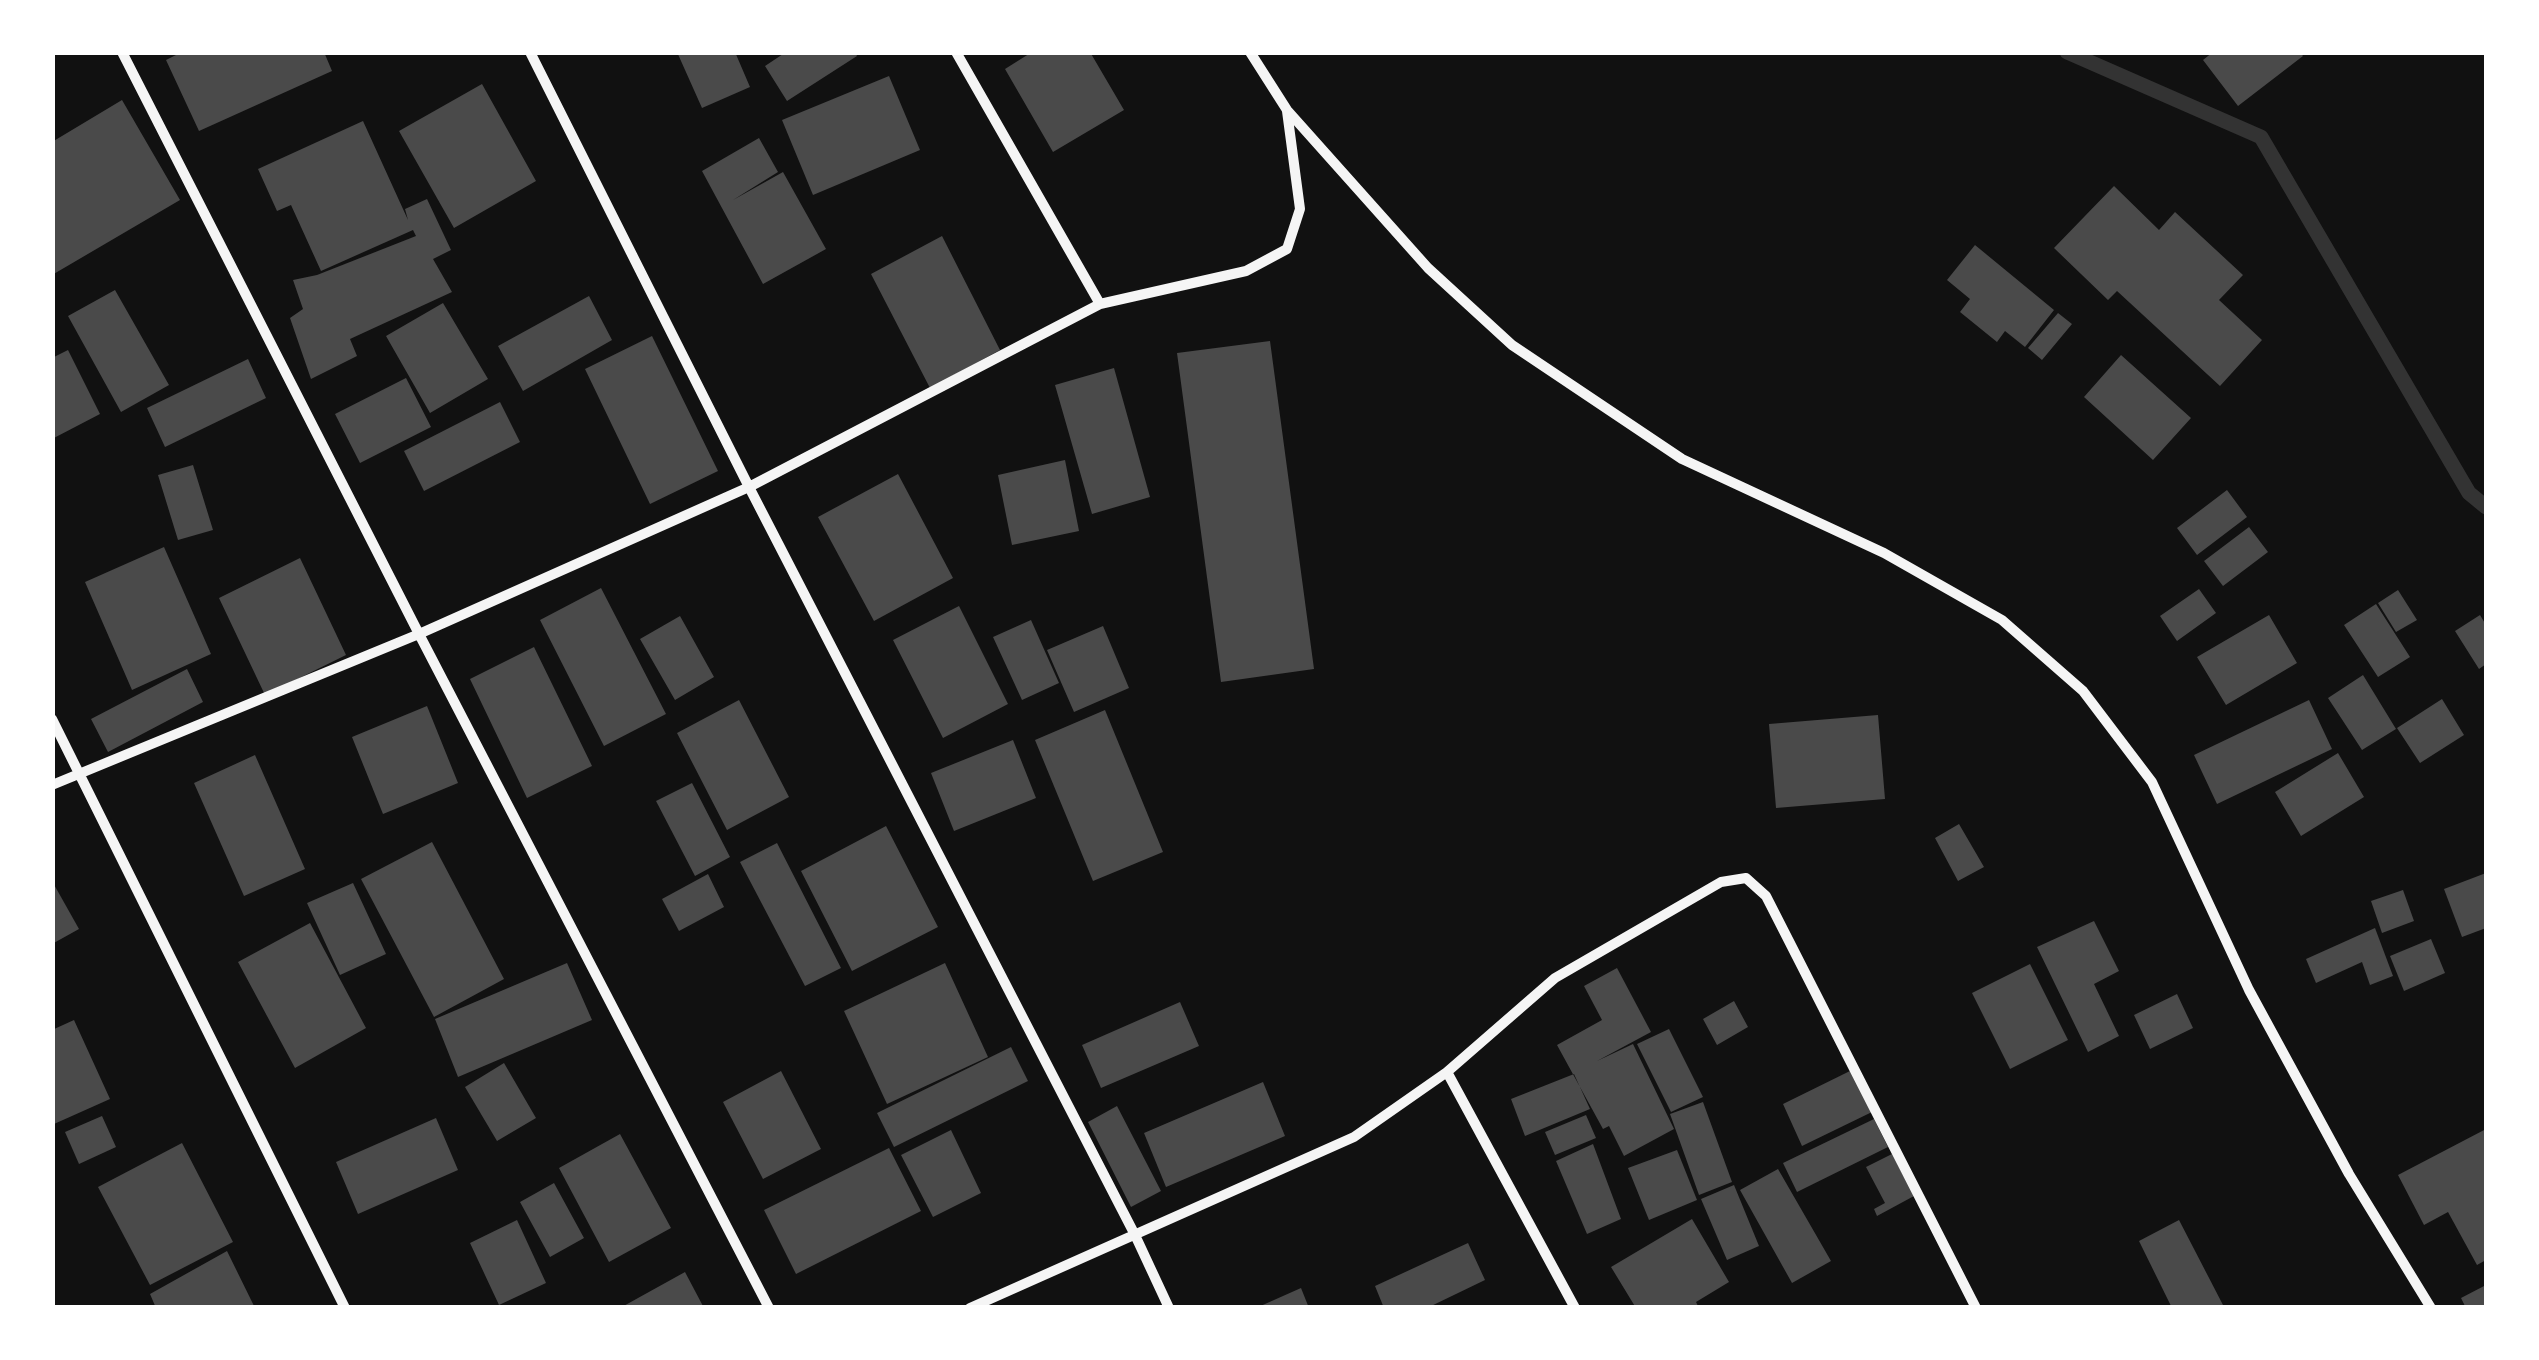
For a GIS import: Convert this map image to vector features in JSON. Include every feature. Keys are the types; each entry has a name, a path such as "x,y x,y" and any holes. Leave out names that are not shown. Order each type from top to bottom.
{"street":[{"path":"122,52 769,1308"},
{"path":"530,52 749,487 1135,1234 1169,1308"},
{"path":"956,52 1100,304"},
{"path":"1250,52 1287,110 1428,268 1512,345 1682,458 1884,552 2002,620 2083,692 2152,782 2249,990 2348,1174 2431,1308"},
{"path":"52,786 419,634 749,487 1100,304 1246,271 1287,250 1300,209 1287,110"},
{"path":"52,720 344,1308"},
{"path":"970,1308 1354,1137 1447,1072 1555,978 1721,882 1746,878 1766,896 1976,1308"},
{"path":"1447,1072 1576,1308"}],"building":[{"path":"182,52 324,52 332,71 199,131 166,60"},
{"path":"677,52 735,52 750,87 702,108"},
{"path":"786,52 855,52 857,56 787,101 765,66"},
{"path":"1032,52 1090,52 1124,110 1053,152 1005,69"},
{"path":"2213,52 2300,52 2303,56 2238,106 2203,60"},
{"path":"889,76 920,150 813,195 782,120"},
{"path":"482,84 536,181 454,228 399,131"},
{"path":"122,100 180,200 52,275 52,142"},
{"path":"363,121 408,220 405,209 427,199 451,250 433,259 452,292 350,339 357,356 311,379 290,318 303,309 293,280 317,275 416,236 413,230 321,271 291,205 277,211 258,169"},
{"path":"759,138 778,172 733,200 783,172 826,249 763,284 702,171"},
{"path":"2114,186 2159,230 2175,212 2243,275 2219,300 2262,340 2220,386 2117,291 2108,300 2054,248"},
{"path":"942,236 1000,350 930,388 871,274"},
{"path":"1975,245 2054,310 2025,347 2005,331 1997,342 1960,312 1970,299 1947,280"},
{"path":"115,290 169,385 121,412 68,316"},
{"path":"589,296 612,340 523,391 498,346"},
{"path":"443,303 488,379 430,413 386,336"},
{"path":"2058,313 2072,324 2042,360 2028,348"},
{"path":"652,336 718,471 650,504 585,369"},
{"path":"1270,341 1314,669 1221,682 1177,353"},
{"path":"68,350 100,414 52,439 52,358"},
{"path":"2121,355 2191,418 2153,460 2084,397"},
{"path":"248,359 266,398 165,447 147,408"},
{"path":"1114,368 1150,497 1092,514 1055,385"},
{"path":"406,378 431,427 360,463 335,414"},
{"path":"500,402 520,442 424,491 404,451"},
{"path":"1065,460 1079,531 1012,545 998,475"},
{"path":"193,465 213,530 178,540 158,475"},
{"path":"898,474 953,578 874,621 818,517"},
{"path":"2227,490 2247,517 2197,555 2177,528"},
{"path":"2249,527 2268,552 2223,586 2204,561"},
{"path":"164,547 211,654 132,690 85,582"},
{"path":"300,558 346,655 265,695 219,598"},
{"path":"601,588 666,714 604,746 540,620"},
{"path":"2199,589 2216,613 2177,641 2160,616"},
{"path":"2398,590 2417,620 2396,632 2378,603"},
{"path":"2376,604 2410,657 2378,677 2344,625"},
{"path":"959,606 1008,704 943,738 893,640"},
{"path":"2269,615 2297,663 2226,705 2197,657"},
{"path":"2480,615 2486,625 2486,664 2479,669 2455,631"},
{"path":"680,616 714,677 675,700 640,639"},
{"path":"1031,620 1059,683 1022,700 993,637"},
{"path":"1103,626 1129,688 1074,712 1047,650"},
{"path":"534,647 592,766 527,798 470,679"},
{"path":"187,669 203,702 108,752 91,719"},
{"path":"2363,675 2396,729 2362,750 2328,698"},
{"path":"2442,699 2464,735 2420,763 2397,728"},
{"path":"739,700 789,797 727,830 677,733"},
{"path":"2309,700 2332,749 2217,804 2194,755"},
{"path":"427,706 458,783 383,814 352,737"},
{"path":"1105,710 1163,852 1093,881 1035,740"},
{"path":"1878,715 1885,799 1776,808 1769,724"},
{"path":"1013,740 1036,798 954,831 931,773"},
{"path":"2338,753 2364,797 2301,836 2275,792"},
{"path":"255,755 305,869 244,896 194,783"},
{"path":"692,783 730,857 695,876 656,801"},
{"path":"1959,824 1984,867 1958,881 1935,838"},
{"path":"886,826 938,927 852,971 801,871"},
{"path":"432,842 504,979 434,1017 361,879"},
{"path":"777,843 841,968 805,986 740,862"},
{"path":"2486,873 2486,928 2462,937 2444,889"},
{"path":"708,874 724,907 679,931 662,899"},
{"path":"52,881 79,929 52,944"},
{"path":"353,883 386,954 340,975 307,903"},
{"path":"2403,890 2414,921 2382,933 2371,901"},
{"path":"2094,921 2119,971 2094,984 2119,1036 2088,1052 2037,947"},
{"path":"310,923 366,1028 295,1068 238,962"},
{"path":"2375,928 2393,976 2370,985 2362,962 2316,983 2306,959"},
{"path":"2431,939 2445,973 2404,991 2390,956"},
{"path":"567,963 592,1020 458,1077 435,1019"},
{"path":"945,963 988,1057 887,1104 844,1011"},
{"path":"2030,964 2068,1040 2010,1069 1972,993"},
{"path":"1617,968 1651,1032 1597,1061 1633,1044 1674,1129 1624,1156 1609,1126 1603,1129 1557,1045 1602,1020 1584,986"},
{"path":"2177,994 2193,1028 2150,1049 2134,1015"},
{"path":"1734,1001 1748,1027 1717,1045 1703,1019"},
{"path":"1180,1002 1199,1046 1101,1088 1082,1045"},
{"path":"74,1020 110,1099 54,1124 52,1030"},
{"path":"1669,1029 1703,1097 1671,1112 1637,1044"},
{"path":"1011,1047 1028,1081 894,1147 877,1113"},
{"path":"504,1063 536,1118 497,1141 465,1087"},
{"path":"1852,1070 1872,1112 1802,1146 1783,1104"},
{"path":"781,1071 821,1149 763,1179 723,1102"},
{"path":"1574,1074 1590,1109 1525,1136 1511,1099"},
{"path":"1263,1082 1285,1136 1166,1187 1144,1133"},
{"path":"1703,1102 1732,1182 1699,1195 1670,1114"},
{"path":"1117,1106 1161,1191 1131,1207 1088,1122"},
{"path":"1586,1115 1596,1138 1555,1155 1545,1132"},
{"path":"102,1116 116,1147 79,1164 65,1132"},
{"path":"436,1118 458,1170 358,1214 336,1162"},
{"path":"1874,1119 1888,1147 1797,1192 1783,1163"},
{"path":"2486,1129 2486,1260 2477,1265 2448,1212 2424,1225 2398,1175"},
{"path":"951,1130 981,1193 933,1217 901,1155"},
{"path":"620,1134 671,1228 609,1262 559,1168"},
{"path":"182,1143 233,1242 150,1285 98,1187"},
{"path":"1593,1144 1621,1219 1587,1234 1556,1161"},
{"path":"889,1148 921,1211 796,1274 764,1210"},
{"path":"1677,1150 1697,1200 1649,1220 1628,1168"},
{"path":"1892,1154 1914,1196 1877,1216 1874,1209 1885,1203 1866,1167"},
{"path":"1778,1169 1831,1261 1792,1283 1740,1190"},
{"path":"554,1183 584,1238 550,1257 520,1202"},
{"path":"1734,1185 1759,1246 1727,1260 1701,1199"},
{"path":"1692,1219 1729,1282 1696,1302 1699,1308 1636,1308 1611,1267"},
{"path":"517,1220 546,1283 499,1305 470,1243"},
{"path":"2179,1220 2223,1305 2217,1308 2172,1308 2139,1241"},
{"path":"1468,1243 1485,1280 1427,1308 1384,1308 1375,1286"},
{"path":"227,1251 255,1308 156,1308 150,1294"},
{"path":"685,1272 704,1308 620,1308"},
{"path":"2486,1285 2486,1308 2466,1308 2461,1298"},
{"path":"1301,1288 1309,1308 1256,1308"}],"waterway":[{"path":"2067,52 2261,137 2469,493 2486,507"}]}
